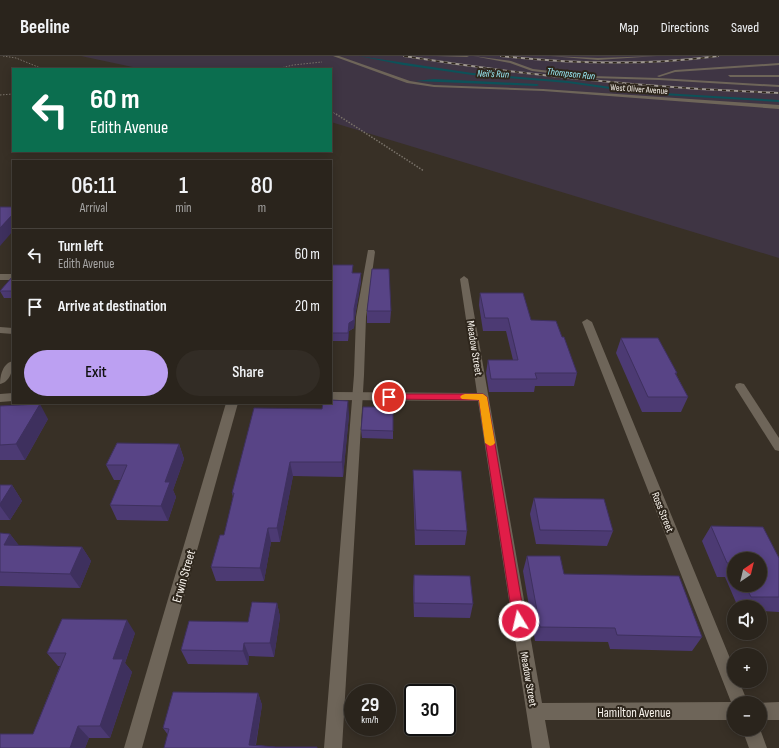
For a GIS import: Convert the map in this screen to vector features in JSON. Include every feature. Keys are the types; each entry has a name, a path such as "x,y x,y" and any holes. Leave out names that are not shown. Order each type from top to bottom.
{"street":[{"name":"West Oliver Avenue","path":"335,56 409,82 434,86 542,90 779,107"},
{"path":"438,56 467,56"},
{"path":"475,56 511,62 532,70 554,74 779,86"},
{"path":"552,56 598,59 655,56"},
{"path":"659,79 658,76 675,71 779,64"},
{"path":"665,74 716,76"},
{"path":"724,76 779,76"},
{"path":"333,748 358,397 361,317 371,252"},
{"path":"0,277 12,277"},
{"name":"Meadow Street","path":"464,279 541,748"},
{"name":"Ross Street","path":"587,322 737,696"},
{"path":"0,330 12,330"},
{"path":"0,381 12,365"},
{"path":"740,387 779,447"},
{"path":"332,396 483,397"},
{"path":"0,398 12,397"},
{"name":"Erwin Street","path":"133,748 232,404"},
{"path":"767,711 779,711"},
{"name":"Hamilton Avenue","path":"534,712 727,712"},
{"path":"753,736 758,748"}],"path":[{"path":"3,56 16,58 41,68"},
{"path":"281,68 318,62 352,61"},
{"path":"0,95 12,94"},
{"path":"332,112 424,171"}],"shaded area":[{"path":"81,56 779,56 779,258 332,122 332,68 137,68"}],"building":[{"path":"0,207 12,207 12,215 0,228"},
{"path":"332,265 353,265 352,273 361,273 354,309 354,320 349,323 348,333 332,333"},
{"path":"372,269 389,269 391,311 367,311"},
{"path":"12,277 12,291 0,291"},
{"path":"480,293 523,293 531,320 556,321 562,337 564,337 577,373 535,373 537,379 491,379 488,360 518,360 508,318 485,318"},
{"path":"621,338 658,338 688,397 648,397"},
{"path":"332,400 348,401 342,462 290,462 277,528 268,528 260,568 211,567 220,535 224,535 234,493 232,493 254,408 322,409 323,404 332,404"},
{"path":"40,404 16,444 0,445 0,406"},
{"path":"363,407 393,407 393,431 361,430"},
{"path":"117,443 179,444 165,482 170,482 161,506 110,505 127,465 106,465"},
{"path":"413,470 461,471 467,531 416,530"},
{"path":"0,485 12,485 0,504"},
{"path":"534,498 604,499 613,531 540,530"},
{"path":"711,526 763,527 779,558 779,597 751,597 748,592 767,592 767,552 727,552 727,563"},
{"path":"0,533 10,534 4,545 82,547 70,574 0,572"},
{"path":"527,556 560,556 564,574 679,576 702,637 617,635 615,628 540,627"},
{"path":"414,575 470,576 473,604 414,603"},
{"path":"252,602 277,603 270,643 244,643 243,651 181,650 189,621 248,622"},
{"path":"62,619 127,620 113,659 123,659 100,726 78,726 70,748 0,748 0,734 33,734 66,653 47,653"},
{"path":"173,692 258,693 249,745 317,748 164,748 169,729 163,728"}],"waterway":[{"name":"Neil's Run","path":"361,56 472,74 568,82 646,93 779,101"},
{"name":"Neil's Run","path":"418,81 434,80 537,85"}],"railway":[{"path":"404,56 497,70 591,80 685,88 779,93"},
{"path":"501,56 555,61 610,63 637,63 718,56"}],"slow traffic":[{"path":"465,397 483,397 490,443"}],"route":[{"path":"389,397 483,397 519,621"}],"water label":[{"name":"Thompson Run","path":"571,73"}]}
